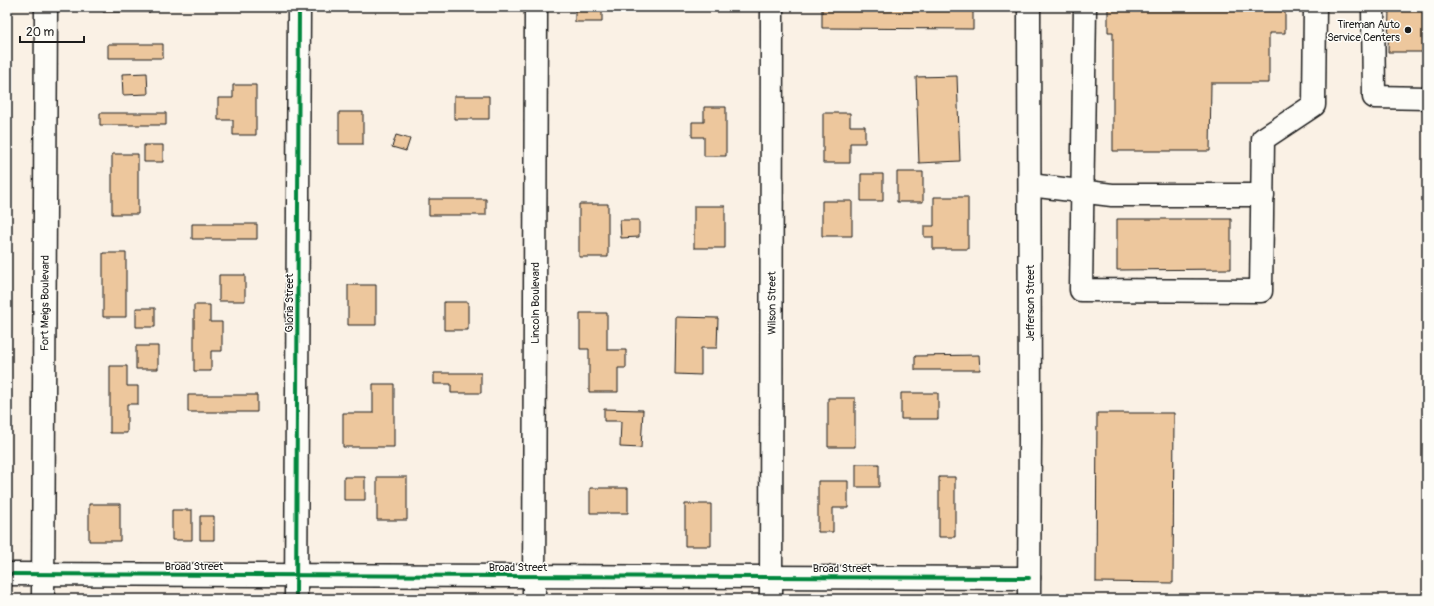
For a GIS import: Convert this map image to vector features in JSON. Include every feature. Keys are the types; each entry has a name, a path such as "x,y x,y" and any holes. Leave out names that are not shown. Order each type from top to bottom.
{"street":[{"name":"Fort Meigs Boulevard","path":"43,599 46,7"},
{"name":"Gloria Street","path":"296,599 299,7"},
{"name":"Lincoln Boulevard","path":"534,599 536,7"},
{"name":"Wilson Street","path":"771,599 772,7"},
{"name":"Jefferson Street","path":"1029,7 1029,589"},
{"path":"1086,7 1081,290 1261,291 1263,139 1314,105 1315,7"},
{"path":"1373,7 1374,97 1427,98"},
{"path":"1030,185 1083,193 1112,195 1263,195"},
{"name":"Broad Street","path":"7,574 296,576 771,576 1029,589"}],"building":[{"path":"103,7 150,7 150,12 103,12"},
{"path":"575,7 602,7 602,22 575,22"},
{"path":"822,7 973,7 973,29 822,28"},
{"path":"1108,7 1285,7 1285,33 1269,33 1269,83 1211,83 1210,151 1113,151 1113,32 1108,32"},
{"name":"Tireman Auto Service Centers","path":"1389,7 1427,7 1427,52 1388,52"},
{"path":"108,44 163,44 163,58 108,58"},
{"path":"147,73 148,94 123,95 122,74"},
{"path":"957,76 960,161 919,163 916,77"},
{"path":"233,85 256,85 256,135 233,135 233,120 218,120 218,98 233,98"},
{"path":"454,96 489,96 489,119 454,119"},
{"path":"704,107 726,107 726,156 704,156 704,137 692,137 692,122 704,122"},
{"path":"339,112 363,112 363,144 339,144"},
{"path":"100,113 166,113 166,125 100,125"},
{"path":"823,113 850,113 850,126 865,126 865,143 850,143 850,163 823,163"},
{"path":"396,135 410,139 406,151 392,147"},
{"path":"144,145 163,145 163,162 144,162"},
{"path":"112,154 138,154 138,214 112,214"},
{"path":"897,172 923,172 923,202 897,202"},
{"path":"861,174 883,174 883,201 861,201"},
{"path":"934,197 968,197 968,249 933,249 933,237 924,237 924,226 934,226"},
{"path":"429,199 486,199 486,215 429,215"},
{"path":"822,201 852,201 852,236 822,236"},
{"path":"579,204 608,204 608,257 579,257"},
{"path":"694,206 725,206 725,248 694,248"},
{"path":"1117,219 1231,219 1231,269 1117,270"},
{"path":"620,220 639,220 639,237 621,238"},
{"path":"192,224 257,224 257,239 192,239"},
{"path":"103,253 126,253 126,317 103,317"},
{"path":"219,275 245,275 245,301 219,301"},
{"path":"348,285 376,285 376,325 348,325"},
{"path":"444,302 468,302 468,330 444,330"},
{"path":"194,305 210,305 210,322 222,322 222,351 211,351 211,371 194,371"},
{"path":"136,308 155,308 155,327 136,327"},
{"path":"580,313 607,313 607,350 626,350 626,368 618,368 618,392 589,392 589,349 580,349"},
{"path":"676,317 718,318 717,348 701,348 701,375 675,374"},
{"path":"136,346 158,346 158,369 136,369"},
{"path":"979,355 980,370 915,370 915,356"},
{"path":"110,366 127,366 127,386 138,386 138,404 127,404 127,433 110,433"},
{"path":"434,373 481,373 481,393 451,393 451,384 434,384"},
{"path":"373,384 394,384 394,447 343,447 343,413 373,413"},
{"path":"901,393 938,393 938,419 901,419"},
{"path":"188,395 257,395 257,412 188,412"},
{"path":"828,398 855,398 855,447 828,447"},
{"path":"604,409 643,410 641,448 620,447 621,421 604,421"},
{"path":"1097,413 1174,413 1173,583 1096,582"},
{"path":"856,464 879,464 879,487 856,487"},
{"path":"344,477 365,477 365,500 344,500"},
{"path":"377,477 407,477 407,520 377,520"},
{"path":"939,477 955,477 955,537 939,537"},
{"path":"818,481 848,481 848,508 833,508 833,532 818,532"},
{"path":"1425,482 1427,482 1427,556 1425,556"},
{"path":"590,488 628,488 628,513 590,513"},
{"path":"89,504 120,504 120,541 89,541"},
{"path":"685,504 711,504 711,546 685,546"},
{"path":"172,510 192,510 192,540 172,540"},
{"path":"200,516 214,516 214,540 200,540"}],"cycle path":[{"path":"296,599 299,7"},
{"path":"7,574 1029,578"}],"place":[{"name":"Tireman Auto Service Centers","path":"1408,30"}]}
